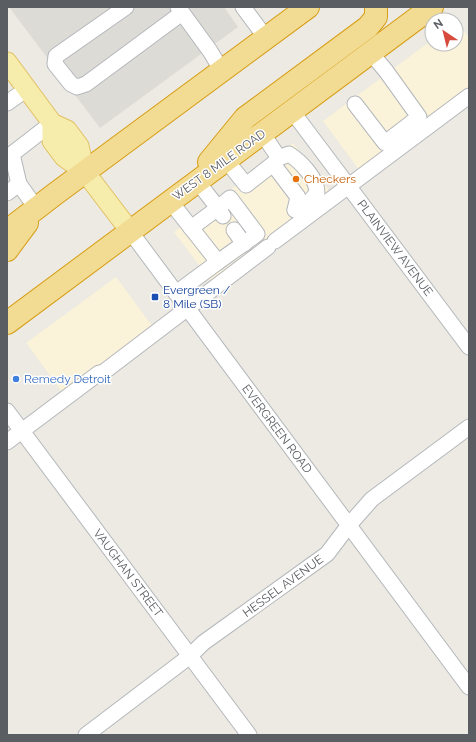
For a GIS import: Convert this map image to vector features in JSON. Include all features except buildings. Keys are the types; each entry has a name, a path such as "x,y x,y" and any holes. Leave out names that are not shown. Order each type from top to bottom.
{"highway":[{"path":"7,231 308,7"},
{"path":"185,190 245,118 368,27 376,17 376,7"},
{"name":"WEST 8 MILE ROAD","path":"7,323 432,7"},
{"path":"7,250 37,209"}],"main road":[{"path":"7,62 52,123"},
{"name":"EVERGREEN ROAD","path":"52,123 52,141 64,157 85,172 130,231"}],"street":[{"path":"126,7 56,56 55,64 71,84 77,87 86,84 180,10 222,71"},
{"path":"243,7 266,38"},
{"path":"355,104 385,143 419,117 386,71 370,53"},
{"path":"7,103 27,89"},
{"path":"7,442 469,96"},
{"name":"PLAINVIEW AVENUE","path":"292,111 469,347"},
{"path":"37,209 13,188 10,156 52,123"},
{"path":"226,160 246,185 276,161 289,154 297,160 311,176 317,186 317,193 310,201 295,210 298,197 276,161 262,133"},
{"path":"185,190 220,212"},
{"path":"185,190 191,228 218,262"},
{"path":"176,293 257,234 230,198 220,212 191,228"},
{"path":"234,230 244,244"},
{"name":"EVERGREEN ROAD","path":"130,231 469,687"},
{"name":"VAUGHAN STREET","path":"7,411 249,735"},
{"name":"HESSEL AVENUE","path":"86,735 190,656 203,643 326,554 372,499 469,427"}],"shaded area":[{"path":"9,7 224,7 238,27 100,128"},
{"path":"464,31 469,38 469,89 360,171 323,121 424,46 424,52 464,52"},
{"path":"293,143 330,192 211,281 174,232"},
{"path":"116,277 153,327 63,393 26,343"}],"place":[{"name":"Checkers","path":"296,179"},
{"name":"Evergreen / 8 Mile (SB)","path":"155,297"},
{"name":"Remedy Detroit","path":"16,379"}]}
